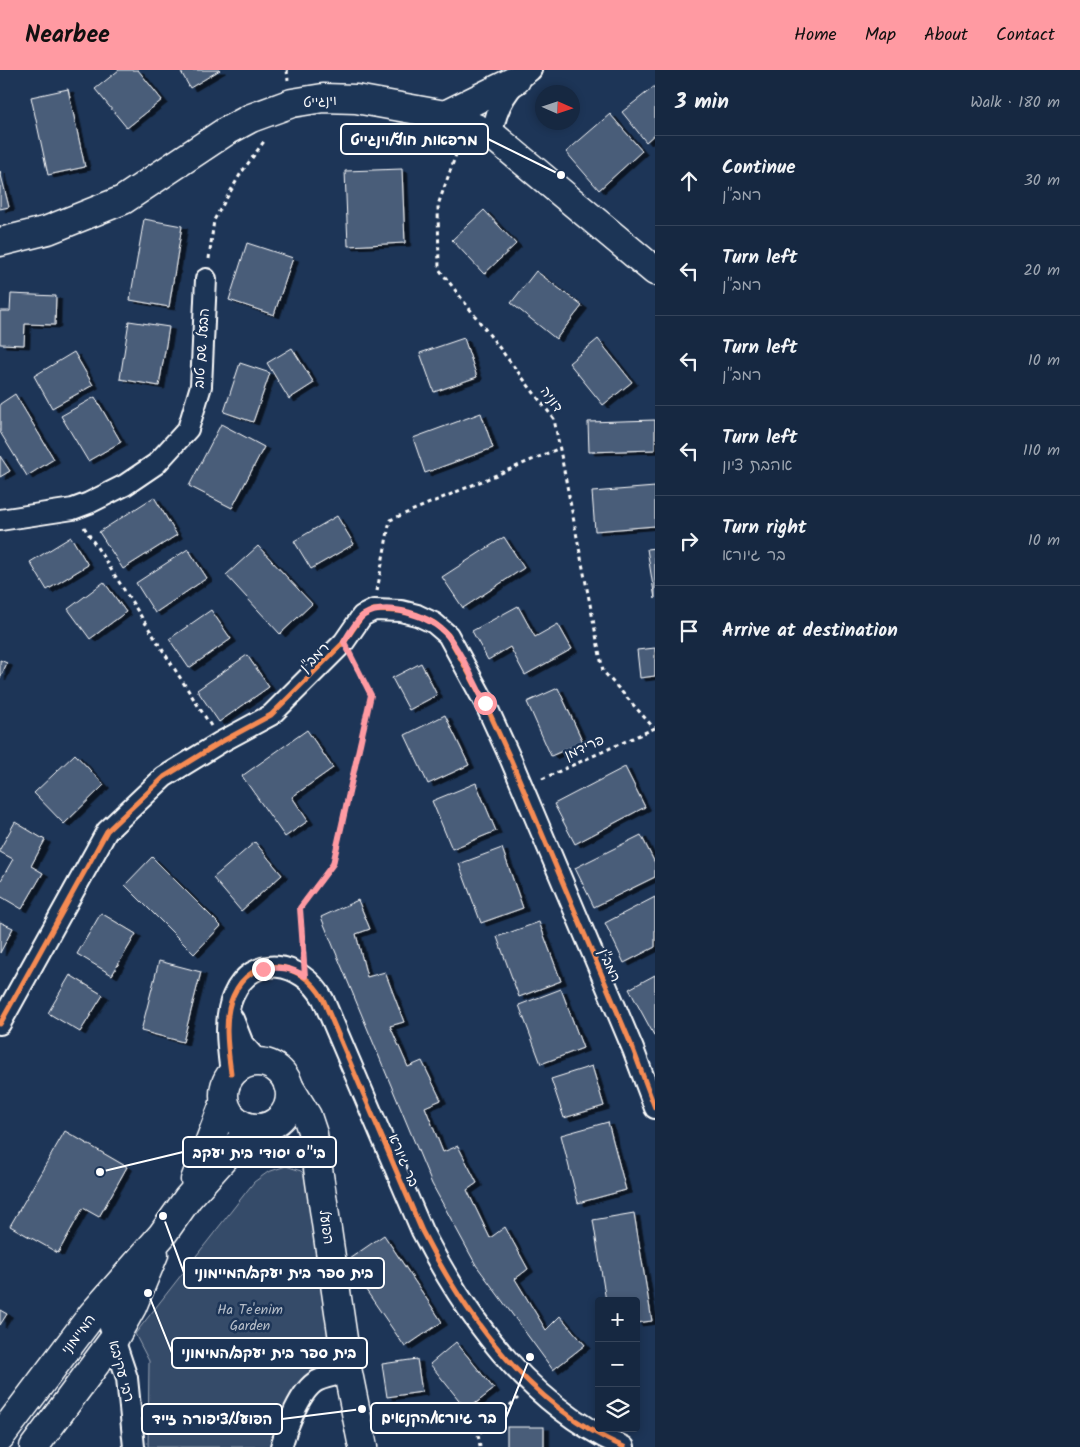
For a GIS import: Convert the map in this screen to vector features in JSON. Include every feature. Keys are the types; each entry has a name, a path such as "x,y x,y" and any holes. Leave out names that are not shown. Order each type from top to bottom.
{"street":[{"path":"456,120 524,75"},
{"path":"492,135 494,119 500,103 524,75"},
{"name":"וינגייט","path":"0,242 48,230 123,200 225,132 251,118 292,103 323,98 356,99 456,120 492,135 655,272"},
{"name":"וינגייט","path":"628,249 655,258"},
{"name":"הבעל שם טוב","path":"0,520 73,509 125,485 156,464 188,429 200,386 206,279"},
{"name":"רמב\"ן","path":"0,1024 107,831 164,777 221,742 271,715 344,642 362,616 374,610 401,611 417,614 434,623 448,635 485,703 523,787 633,1050 655,1108"},
{"name":"בר גיורא","path":"231,1073 228,1023 232,998 244,980 263,969 278,966 292,969 305,976 316,986 323,999 422,1231 441,1268 498,1349 552,1405 594,1434 624,1447"},
{"path":"232,998 236,1032 246,1049 259,1062 277,1069 284,1076 288,1085 289,1100 284,1114 262,1128"},
{"path":"259,1062 239,1066 231,1073 226,1082 224,1104 229,1114 236,1122 246,1127 290,1132 300,1136 317,1155"},
{"name":"הפועל","path":"288,1085 307,1116 317,1155 348,1373 363,1447"},
{"name":"המיימוני","path":"188,1198 224,1104"},
{"name":"המיימוני","path":"0,1437 107,1296 162,1235 188,1198 232,1149 262,1128"},
{"name":"המיימוני","path":"34,1447 114,1340 132,1307 162,1235"},
{"name":"רבי עקיבא","path":"107,1296 108,1318 127,1378 134,1447"},
{"path":"281,1447 293,1414 307,1390 315,1382 348,1373"}],"path":[{"path":"206,279 214,220 241,173 269,134"},
{"path":"374,610 390,520 560,448"},
{"path":"73,509 221,742"},
{"path":"305,976 300,908 333,864 371,695 344,642"},
{"path":"480,1447 478,1434 532,1385"}],"green space":[{"name":"Ha Te'enim Garden","path":"286,1166 301,1171 308,1179 339,1365 312,1372 296,1386 285,1405 272,1447 148,1447 149,1361 135,1334 254,1182 268,1172"}],"building":[{"path":"119,70 138,70 162,100 127,128 95,89"},
{"path":"180,70 220,70 190,88"},
{"path":"655,86 655,134 646,142 622,112"},
{"path":"68,89 85,167 48,175 31,97"},
{"path":"610,114 642,151 599,190 566,152"},
{"path":"402,169 405,243 348,246 345,171"},
{"path":"0,171 9,207 0,209"},
{"path":"484,210 516,244 484,274 452,240"},
{"path":"144,219 182,226 169,307 130,300"},
{"path":"247,243 293,258 274,315 229,300"},
{"path":"536,271 582,306 556,339 511,303"},
{"path":"11,294 56,296 55,325 25,324 24,345 0,344 0,311 10,311"},
{"path":"129,321 169,327 159,386 120,379"},
{"path":"464,338 477,377 434,392 420,353"},
{"path":"598,339 632,382 603,405 569,363"},
{"path":"292,348 314,383 289,399 267,363"},
{"path":"74,352 93,385 52,408 34,376"},
{"path":"240,363 270,373 253,422 224,412"},
{"path":"15,394 54,459 27,476 0,432 0,404"},
{"path":"95,397 121,442 88,461 61,416"},
{"path":"481,413 493,448 425,473 413,438"},
{"path":"655,420 655,450 589,452 588,422"},
{"path":"221,424 264,447 232,508 189,486"},
{"path":"0,456 10,471 0,477"},
{"path":"655,487 655,526 595,531 592,492"},
{"path":"154,497 177,535 123,569 99,532"},
{"path":"337,516 354,544 311,569 294,541"},
{"path":"71,537 88,565 47,590 30,562"},
{"path":"504,537 524,568 463,608 442,577"},
{"path":"258,546 312,604 280,634 226,575"},
{"path":"655,548 655,599 647,549"},
{"path":"188,549 207,578 155,613 136,583"},
{"path":"104,582 126,612 90,639 68,609"},
{"path":"518,606 535,637 558,624 572,649 525,675 510,647 488,660 472,631"},
{"path":"211,610 231,639 189,668 169,639"},
{"path":"655,648 655,676 640,678 637,650"},
{"path":"247,655 269,687 219,722 197,690"},
{"path":"0,660 7,663 0,678"},
{"path":"421,663 437,695 409,710 392,678"},
{"path":"558,688 583,742 551,756 527,702"},
{"path":"445,715 469,765 428,784 405,735"},
{"path":"307,730 333,768 292,797 308,821 285,837 242,776"},
{"path":"75,754 104,785 64,824 34,793"},
{"path":"625,767 645,807 575,844 554,804"},
{"path":"476,783 496,831 452,849 432,801"},
{"path":"15,822 45,840 31,866 43,873 22,909 0,896 0,882 13,859 0,852 0,849"},
{"path":"641,835 655,863 655,877 594,907 575,868"},
{"path":"255,842 282,875 241,911 213,878"},
{"path":"502,848 523,908 481,923 459,864"},
{"path":"152,857 221,926 194,954 125,885"},
{"path":"655,897 655,947 624,963 605,923"},
{"path":"358,900 370,929 356,934 367,977 385,972 404,1022 390,1026 408,1067 422,1061 441,1100 425,1107 443,1152 458,1146 477,1183 467,1190 490,1238 505,1227 528,1269 515,1279 546,1330 560,1316 585,1345 553,1370 476,1265 432,1184 321,917"},
{"path":"101,913 136,934 112,975 77,954"},
{"path":"0,922 13,928 0,953"},
{"path":"539,922 561,981 519,997 497,937"},
{"path":"159,961 201,972 183,1042 141,1031"},
{"path":"70,975 103,995 80,1032 48,1013"},
{"path":"655,975 655,1037 629,989"},
{"path":"561,989 583,1048 541,1064 519,1005"},
{"path":"592,1066 604,1106 564,1118 551,1079"},
{"path":"608,1122 626,1190 578,1203 561,1135"},
{"path":"65,1131 127,1167 99,1217 83,1208 58,1253 10,1226"},
{"path":"634,1213 652,1321 640,1322 640,1297 605,1297 593,1220"},
{"path":"384,1235 442,1322 405,1347 346,1261"},
{"path":"0,1310 7,1314 0,1325"},
{"path":"456,1342 494,1389 467,1410 430,1364"},
{"path":"417,1359 422,1392 387,1397 382,1364"},
{"path":"507,1427 544,1427 544,1447 507,1447"}],"cycle path":[{"path":"0,1024 107,831 164,777 221,742 271,715 344,642 362,616 374,610 401,611 417,615 434,623 448,635 485,703 633,1049 655,1108"},
{"path":"231,1073 227,1034 228,1014 233,996 241,982 252,973 264,968 277,967 303,976 314,986 323,999 422,1231 459,1296 505,1357 531,1384 560,1409 590,1430 624,1447"}],"place":[{"name":"מרפאות חוץ/וינגייט","path":"561,175"},
{"name":"בי\"ס יסודי בית יעקב","path":"100,1172"},
{"name":"בית ספר בית יעקב/המיימוני","path":"163,1216"},
{"name":"בית ספר בית יעקב/המימוני","path":"148,1293"},
{"name":"בר גיורא/הקנאים","path":"530,1357"},
{"name":"הפועל/ציפורה זייד","path":"362,1409"}],"route":[{"path":"263,969 278,966 292,969 305,976 300,908 333,864 371,695 344,642 362,616 374,610 401,611 417,614 434,623 448,635 485,703"}]}
